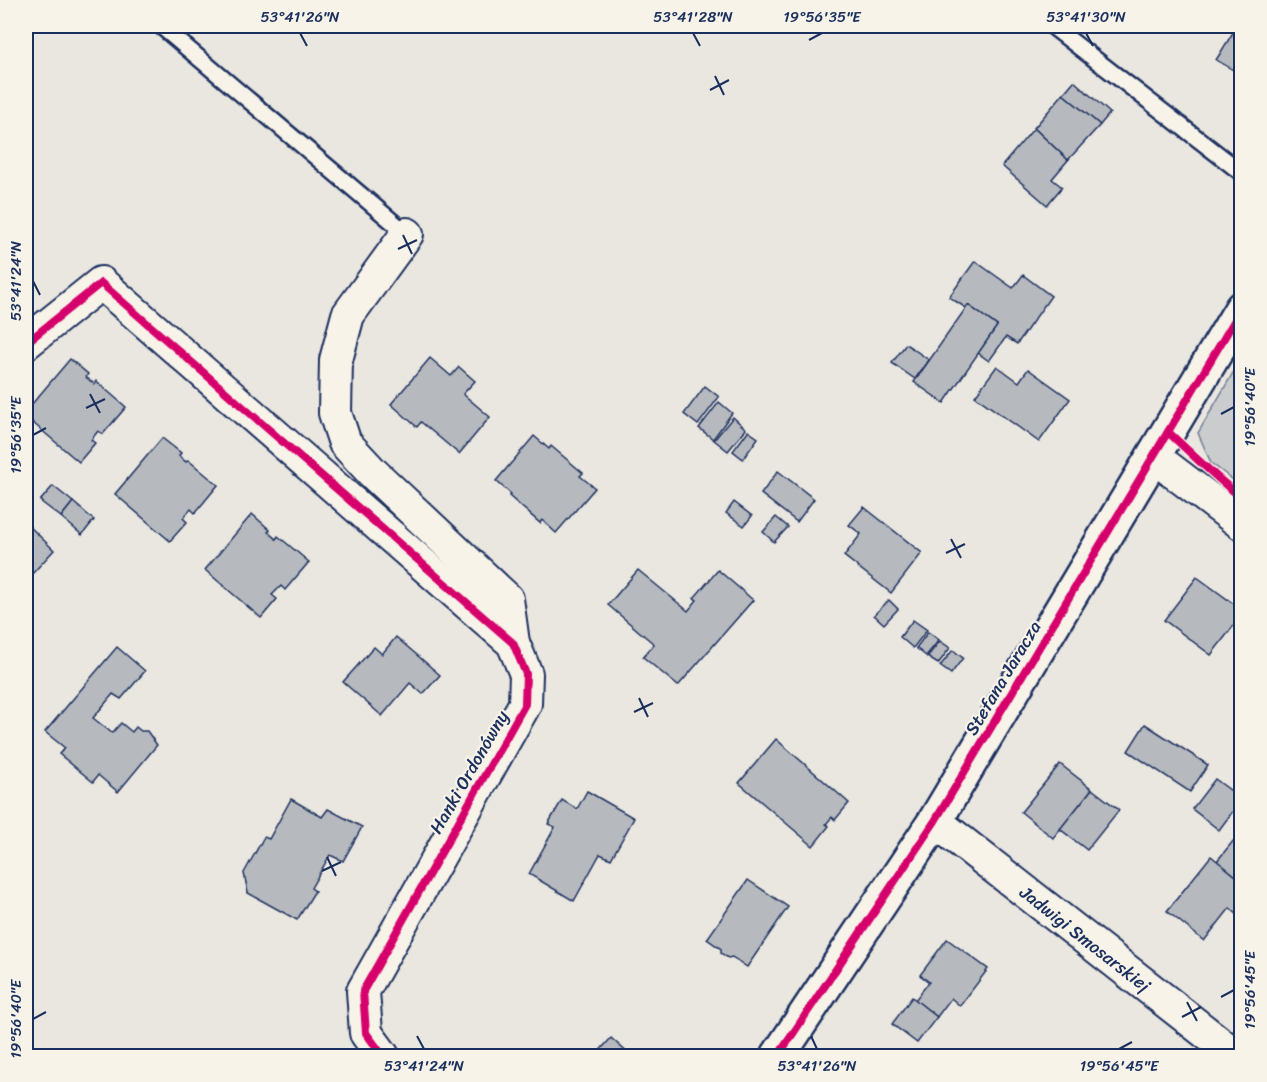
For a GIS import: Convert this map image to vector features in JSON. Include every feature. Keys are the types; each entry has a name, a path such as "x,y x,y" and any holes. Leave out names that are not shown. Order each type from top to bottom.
{"street":[{"name":"Hanki Ordonówny","path":"383,1056 366,1033 363,991 525,704 526,674 513,644 507,599 373,473 345,443 335,413 336,360 348,315 407,234"},
{"name":"Hanki Ordonówny","path":"26,343 101,283 513,644"},
{"name":"Stefana Jaracza","path":"778,1056 935,821 1242,308"},
{"path":"1154,457 1242,524"},
{"name":"Jadwigi Smosarskiej","path":"935,821 1236,1056"}],"lane":[{"path":"161,26 407,234"},
{"path":"1052,26 1242,173"}],"shaded area":[{"path":"1241,359 1241,486 1211,463 1198,433"}],"building":[{"path":"1237,26 1242,26 1242,75 1216,60"},
{"path":"1074,81 1110,113 1100,125 1063,94"},
{"path":"1063,94 1100,125 1068,160 1034,128"},
{"path":"1034,128 1068,160 1052,179 1062,187 1047,205 1002,166"},
{"path":"975,261 1013,288 1023,275 1051,296 1017,344 1006,337 989,361 978,353 997,326 968,305 966,308 949,297"},
{"path":"968,305 997,326 944,403 914,382"},
{"path":"906,344 929,360 915,379 892,363"},
{"path":"430,358 451,376 459,367 475,381 463,394 490,417 459,454 421,422 417,427 391,404"},
{"path":"70,359 88,374 86,377 94,384 96,381 126,407 103,434 98,431 91,440 95,443 79,462 26,417 26,411"},
{"path":"997,366 1019,382 1028,369 1070,399 1039,442 975,396"},
{"path":"705,386 719,397 698,425 684,414"},
{"path":"719,402 732,413 713,439 699,428"},
{"path":"733,417 746,429 728,451 714,440"},
{"path":"748,431 758,438 743,459 733,451"},
{"path":"534,436 549,449 551,446 583,473 580,476 595,488 556,533 542,520 540,523 509,496 511,494 496,481"},
{"path":"162,438 181,453 179,456 186,462 188,460 218,485 195,513 191,509 183,518 187,522 170,541 115,494"},
{"path":"778,471 814,499 797,522 761,494"},
{"path":"53,486 73,502 61,517 40,501"},
{"path":"73,502 94,520 82,535 61,517"},
{"path":"734,502 752,516 744,526 726,513"},
{"path":"864,507 922,553 891,593 844,556 861,534 849,525"},
{"path":"252,514 270,530 268,532 276,539 278,536 309,562 285,590 281,586 272,595 277,599 261,618 205,570"},
{"path":"776,517 788,527 774,542 763,532"},
{"path":"26,523 54,550 32,574 26,569"},
{"path":"638,570 688,611 697,600 694,598 718,570 753,600 678,686 643,657 654,644 608,605"},
{"path":"1197,577 1242,610 1242,615 1211,655 1164,620"},
{"path":"889,600 898,609 884,624 874,615"},
{"path":"913,620 927,630 913,648 900,637"},
{"path":"928,632 939,640 926,656 916,648"},
{"path":"396,637 440,675 423,694 410,683 382,716 343,682 374,647 382,654"},
{"path":"940,641 950,648 938,664 927,657"},
{"path":"117,647 145,671 121,699 113,694 93,718 112,733 121,723 132,732 136,727 141,731 147,731 157,745 118,792 98,775 93,782 59,754 65,748 45,732"},
{"path":"953,650 963,658 951,674 940,666"},
{"path":"1145,724 1208,765 1190,792 1128,751"},
{"path":"776,739 849,803 835,820 832,817 826,824 829,826 813,846 739,783"},
{"path":"1060,764 1092,789 1053,838 1021,812"},
{"path":"1215,779 1242,799 1219,830 1192,809"},
{"path":"1092,789 1119,810 1087,850 1060,829"},
{"path":"587,791 634,818 611,859 600,854 574,901 529,874 555,827 548,824 562,800 577,809"},
{"path":"291,799 322,817 328,809 362,827 343,861 330,855 311,888 315,891 297,920 248,893 244,873 264,837 269,839"},
{"path":"1234,840 1242,847 1241,880 1217,861"},
{"path":"1211,856 1242,881 1242,913 1239,916 1230,908 1204,941 1167,911"},
{"path":"748,880 788,907 747,967 732,957 728,958 721,953 721,949 707,939"},
{"path":"947,939 988,969 960,1006 951,998 937,1017 915,1000 929,982 920,975"},
{"path":"912,997 937,1017 917,1043 892,1024"},
{"path":"611,1038 631,1056 595,1056"}],"cycle path":[{"path":"26,343 101,283 513,643 526,674 525,704 363,991 366,1033 383,1056"},
{"path":"778,1056 935,821 1242,308"},
{"path":"1168,432 1242,498"}]}
